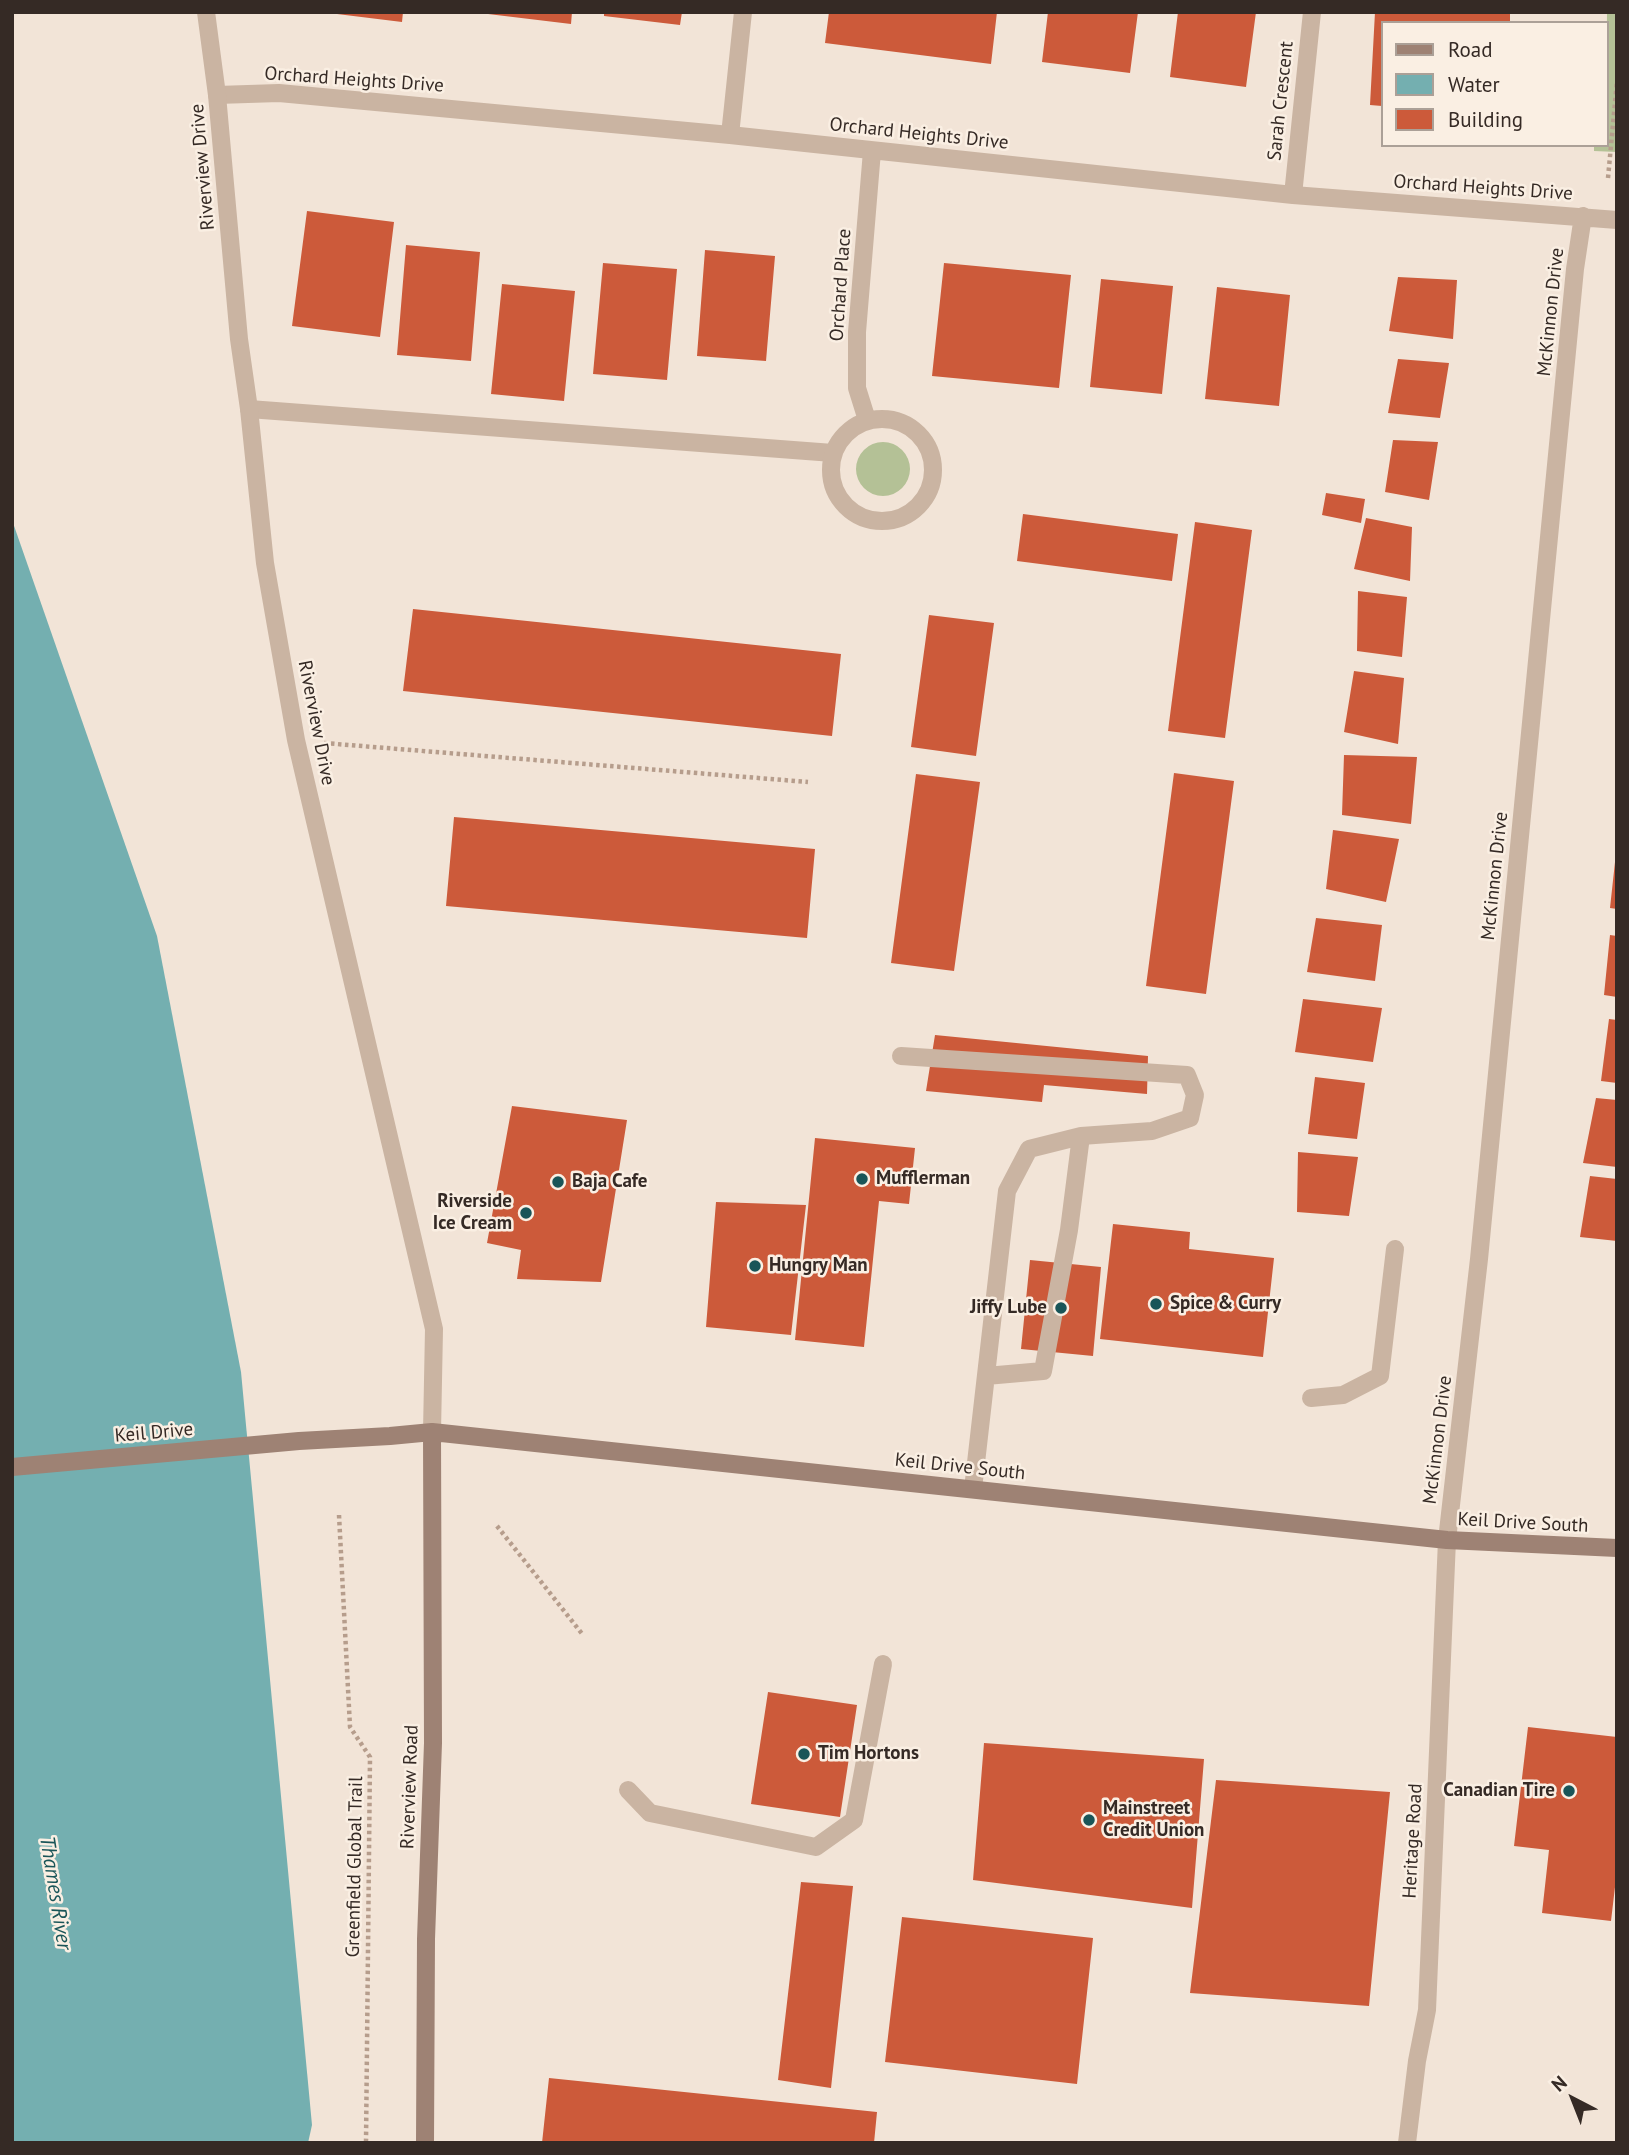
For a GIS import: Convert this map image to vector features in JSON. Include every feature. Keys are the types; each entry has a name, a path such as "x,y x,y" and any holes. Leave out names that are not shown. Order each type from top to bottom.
{"main road":[{"name":"Keil Drive South","path":"299,1441 432,1432 1447,1540 1617,1548"},
{"name":"Riverview Road","path":"425,2143 426,1939 433,1743 432,1432"},
{"name":"Keil Drive","path":"12,1467 299,1441"}],"street":[{"name":"Riverview Drive","path":"206,12 217,94 239,339 265,563 296,740 434,1329 432,1432"},
{"path":"730,135 743,12"},
{"name":"Sarah Crescent","path":"1293,195 1312,12"},
{"name":"Orchard Heights Drive","path":"217,94 279,93 730,135 1293,195 1617,220"},
{"name":"Orchard Place","path":"867,420 857,388 857,332 872,151"},
{"name":"McKinnon Drive","path":"1447,1540 1479,1259 1583,216"},
{"path":"249,410 833,453"},
{"path":"885,418 903,422 917,431 929,446 934,463 933,480 926,497 914,510 898,519 866,519 852,512 840,499 833,485 830,469 833,453 841,438 852,427 867,420 885,418"},
{"path":"901,1056 1187,1075 1195,1095 1190,1118 1152,1131 1082,1136 1029,1149 1007,1191 973,1489"},
{"path":"986,1376 1043,1371 1069,1230 1082,1136"},
{"path":"1311,1398 1343,1395 1380,1376 1395,1248"},
{"name":"Heritage Road","path":"1408,2143 1417,2061 1427,2010 1447,1540"},
{"path":"628,1790 650,1813 816,1847 854,1820 883,1664"}],"path":[{"path":"1608,178 1617,81"},
{"path":"296,740 808,782"},
{"name":"Greenfield Global Trail","path":"339,1515 350,1727 370,1756 366,2143"},
{"path":"497,1526 583,1635"}],"green space":[{"path":"1607,12 1617,12 1617,152 1594,151 1594,147 1608,147"},
{"path":"883,442 902,450 910,469 902,488 883,496 864,488 856,469 864,450"}],"water":[{"name":"Thames River","path":"12,520 157,936 241,1372 312,2125 308,2143 12,2143"}],"building":[{"path":"337,12 403,12 402,22"},
{"path":"488,12 572,12 571,24"},
{"path":"604,12 682,12 680,25 604,16"},
{"path":"829,12 997,12 991,64 825,43"},
{"path":"1048,12 1138,12 1130,73 1042,62"},
{"path":"1178,12 1256,12 1246,87 1170,77"},
{"path":"1375,12 1510,12 1510,21 1380,21 1380,106 1370,105"},
{"path":"307,211 394,222 380,337 292,326"},
{"path":"406,245 480,252 471,361 397,355"},
{"path":"705,250 775,256 766,361 697,356"},
{"path":"603,263 677,269 667,380 593,374"},
{"path":"944,263 1071,275 1059,388 932,376"},
{"path":"1398,277 1457,280 1453,339 1389,331"},
{"path":"1101,279 1173,286 1162,394 1090,387"},
{"path":"502,284 575,291 564,401 491,394"},
{"path":"1217,287 1290,295 1279,406 1205,399"},
{"path":"1398,359 1449,363 1440,418 1388,413"},
{"path":"1393,440 1438,442 1429,500 1385,492"},
{"path":"1326,493 1365,499 1361,523 1322,515"},
{"path":"1023,514 1178,534 1172,581 1017,561"},
{"path":"1366,518 1412,527 1410,581 1354,569"},
{"path":"1195,522 1252,530 1225,738 1168,731"},
{"path":"1358,591 1407,597 1402,657 1357,651"},
{"path":"413,609 841,654 832,736 403,691"},
{"path":"929,615 994,623 976,756 911,747"},
{"path":"1354,671 1404,678 1398,744 1344,732"},
{"path":"1344,755 1417,757 1411,824 1342,815"},
{"path":"1174,773 1234,781 1206,994 1146,986"},
{"path":"916,774 980,782 954,971 891,963"},
{"path":"454,817 815,849 807,938 446,906"},
{"path":"1333,830 1399,839 1386,902 1326,889"},
{"path":"1617,862 1617,909 1610,908"},
{"path":"1316,918 1382,925 1375,981 1307,972"},
{"path":"1610,935 1617,936 1617,997 1604,995"},
{"path":"1303,999 1382,1008 1373,1062 1295,1052"},
{"path":"1609,1019 1617,1020 1617,1083 1601,1081"},
{"path":"935,1035 1148,1056 1147,1094 1044,1085 1042,1102 926,1091"},
{"path":"1315,1077 1365,1083 1357,1139 1308,1134"},
{"path":"1596,1098 1617,1100 1617,1167 1583,1163"},
{"name":"Baja Cafe","path":"512,1106 627,1120 601,1282 517,1279 521,1250 487,1243"},
{"path":"815,1138 915,1148 909,1204 879,1201 864,1347 795,1340"},
{"path":"1298,1152 1358,1157 1349,1216 1297,1212"},
{"path":"1590,1176 1617,1179 1617,1241 1580,1237"},
{"name":"Hungry Man","path":"716,1202 806,1205 791,1335 706,1327"},
{"path":"1113,1224 1190,1232 1189,1249 1274,1258 1263,1357 1100,1339"},
{"name":"Jiffy Lube","path":"1030,1260 1101,1267 1093,1356 1021,1349"},
{"name":"Tim Hortons","path":"768,1692 857,1705 840,1817 751,1804"},
{"name":"Canadian Tire","path":"1528,1727 1617,1737 1617,1870 1611,1921 1542,1913 1549,1850 1514,1846"},
{"name":"Mainstreet Credit Union","path":"984,1743 1204,1759 1192,1908 973,1880"},
{"path":"1216,1780 1390,1792 1369,2006 1190,1993"},
{"path":"801,1882 853,1886 831,2088 778,2080"},
{"path":"902,1917 1093,1938 1077,2084 885,2062"},
{"path":"549,2078 877,2112 874,2143 542,2143"}],"place":[{"name":"Mufflerman","path":"862,1179"},
{"name":"Baja Cafe","path":"558,1182"},
{"name":"Riverside Ice Cream","path":"526,1213"},
{"name":"Hungry Man","path":"755,1266"},
{"name":"Spice & Curry","path":"1156,1304"},
{"name":"Jiffy Lube","path":"1061,1308"},
{"name":"Tim Hortons","path":"804,1754"},
{"name":"Canadian Tire","path":"1569,1791"},
{"name":"Mainstreet Credit Union","path":"1089,1820"}]}
